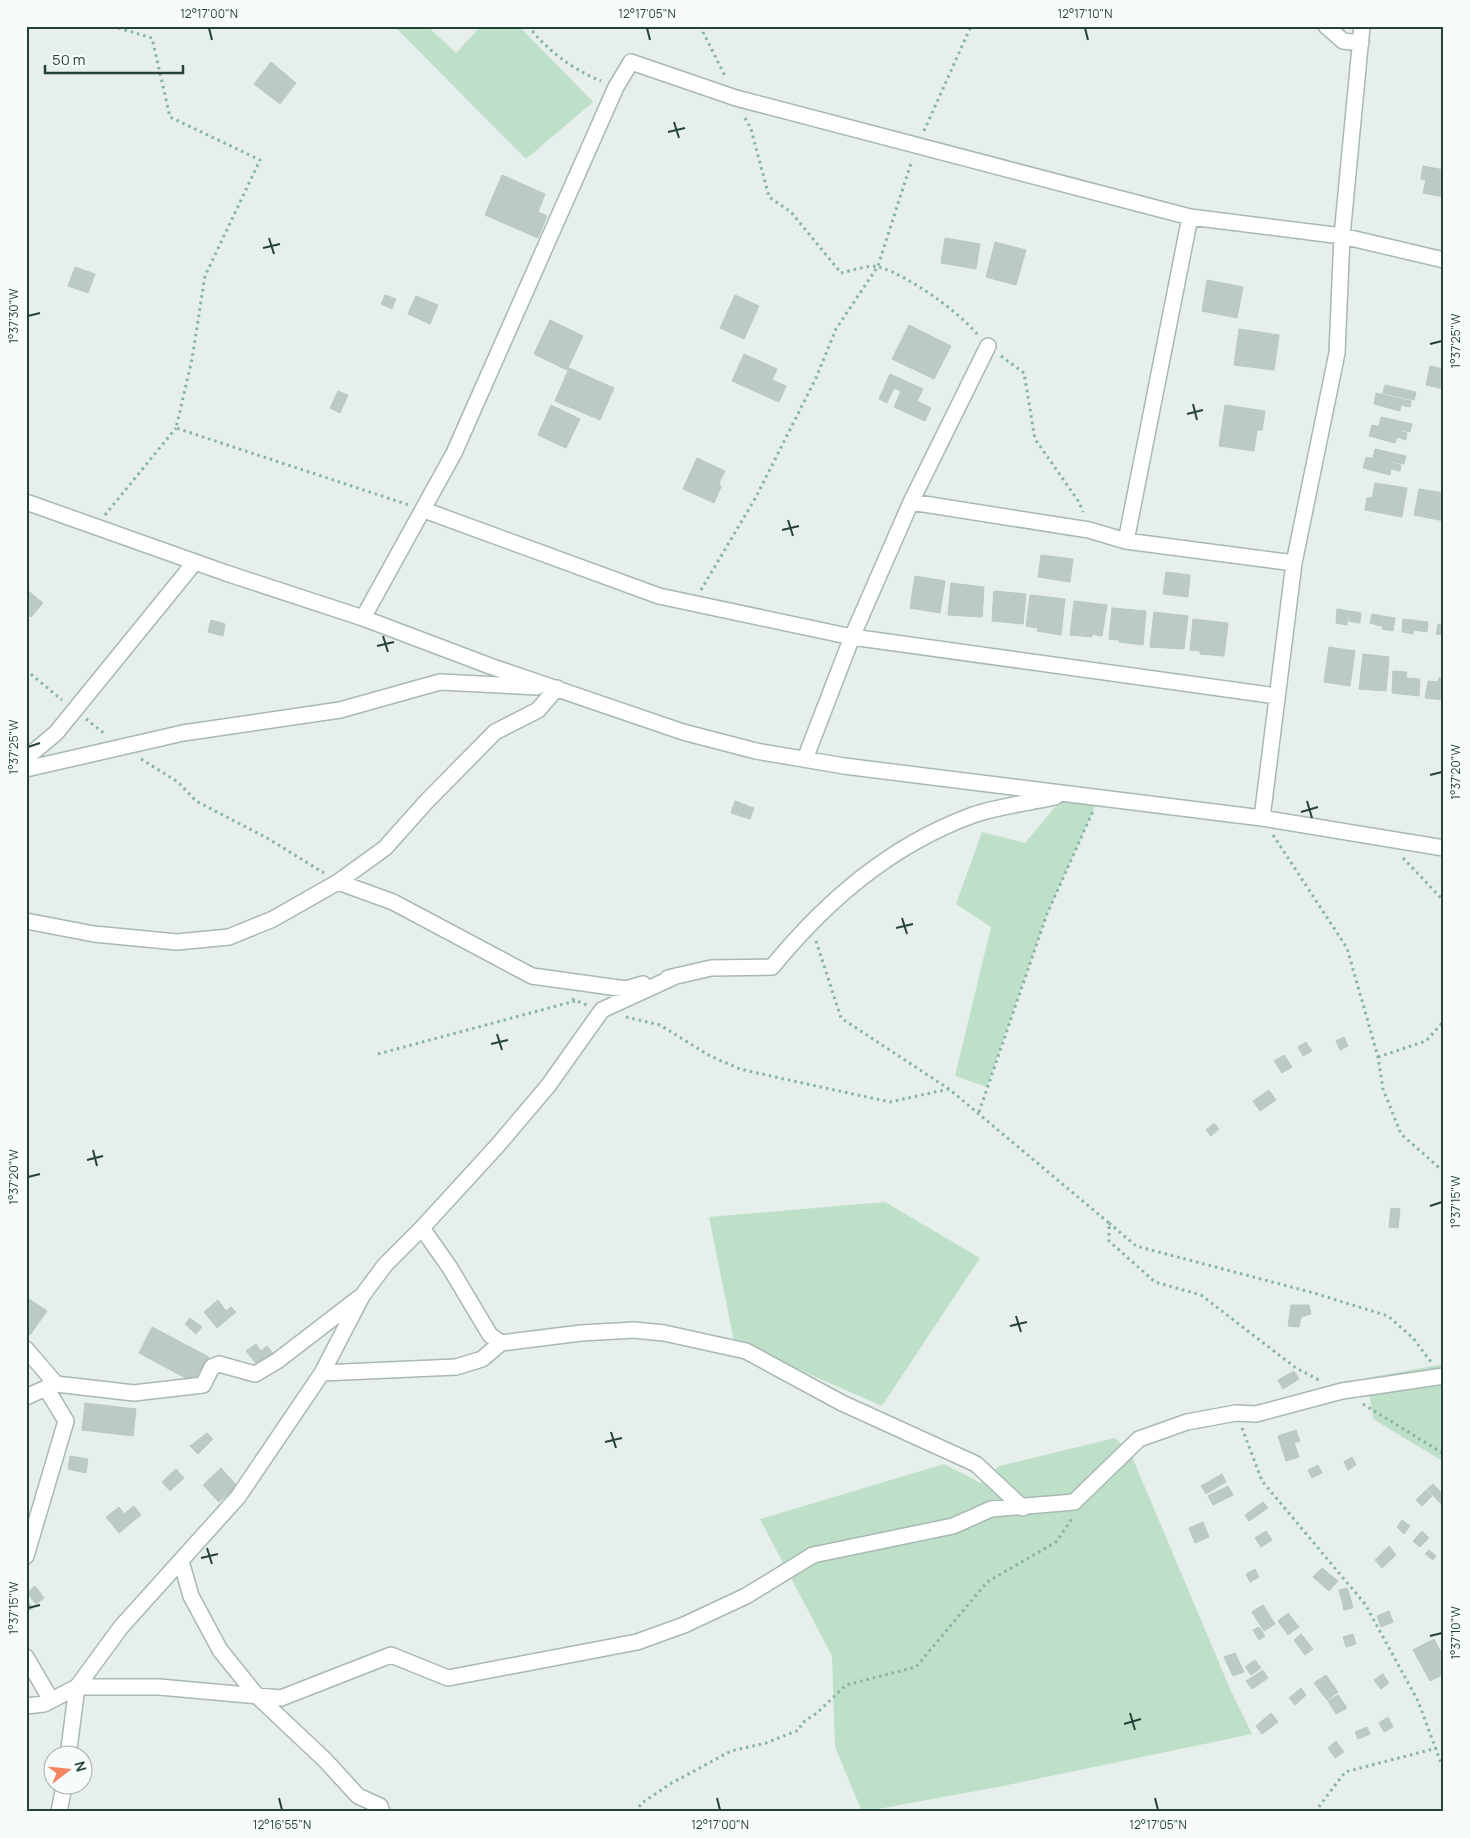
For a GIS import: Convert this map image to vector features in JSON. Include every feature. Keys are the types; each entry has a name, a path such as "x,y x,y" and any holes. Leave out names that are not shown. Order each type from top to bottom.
{"street":[{"path":"1326,26 1343,41 1361,43"},
{"path":"1262,818 1294,563 1337,353 1342,236 1362,26"},
{"path":"363,618 454,453 616,87 631,62 736,98 1190,217 1342,236 1444,260"},
{"path":"1126,540 1190,217"},
{"path":"804,759 852,637 911,502 988,346"},
{"path":"26,502 195,562 363,618 683,732 756,751 1066,794 1262,818 1444,848"},
{"path":"911,502 1089,530 1126,540 1294,563"},
{"path":"424,510 659,596 852,637 1277,696"},
{"path":"26,758 56,733 195,562"},
{"path":"26,769 183,733 340,710 440,682 557,688"},
{"path":"26,921 94,934 177,942 229,937 273,919 338,882 385,848 426,802 495,732 538,710 557,688"},
{"path":"338,882 393,902 532,976 626,989 711,968 772,967 801,932 830,903 881,862 924,837 974,815 1066,794"},
{"path":"69,1746 77,1687 121,1627 238,1497 322,1373 362,1296 385,1265 422,1228 548,1086 602,1010 676,976"},
{"path":"422,1228 450,1268 490,1335 501,1344"},
{"path":"26,1397 51,1386 134,1393 203,1385 212,1366 219,1364 255,1374 277,1361 362,1296"},
{"path":"322,1373 456,1367 482,1359 501,1344 581,1333 634,1330 664,1333 746,1351 842,1403 976,1464 1023,1508"},
{"path":"26,1556 66,1421 51,1386 28,1358"},
{"path":"26,1706 44,1704 77,1687 159,1686 281,1698 391,1656 448,1678 637,1642 684,1625 746,1596 813,1556 880,1540 953,1526 991,1509 1023,1508 1074,1502 1139,1438 1187,1422 1236,1413 1256,1414 1342,1391 1443,1376"},
{"path":"181,1561 191,1596 220,1650 257,1696 325,1760 358,1796 380,1806 382,1812"},
{"path":"26,1657 51,1700"},
{"path":"59,1812 62,1796"}],"path":[{"path":"95,526 176,428 192,360 206,276 260,160 170,117 152,38 112,26"},
{"path":"528,26 540,42 578,72 616,87"},
{"path":"700,26 751,129 769,196 791,212 841,273 878,266 911,283 964,318 988,346 1024,373 1035,439 1079,502 1089,530"},
{"path":"694,603 756,497 816,378 836,329 878,266 917,146 971,26"},
{"path":"176,428 424,510"},
{"path":"26,670 121,747 178,782 196,801 267,838 338,882"},
{"path":"979,1112 1047,914 1099,798"},
{"path":"1262,818 1347,948 1378,1057 1382,1089 1400,1134 1444,1172"},
{"path":"1383,838 1444,902"},
{"path":"815,939 841,1018 949,1089 979,1112 1136,1246 1314,1293 1388,1316 1413,1338 1443,1376"},
{"path":"567,996 575,1002 660,1025 710,1056 740,1069 890,1102 949,1089"},
{"path":"378,1054 575,1002"},
{"path":"1378,1057 1426,1041 1444,1021"},
{"path":"1109,1223 1109,1241 1155,1282 1200,1295 1296,1368 1342,1391 1444,1454"},
{"path":"1236,1413 1262,1481 1365,1604 1418,1701 1444,1771"},
{"path":"635,1812 642,1803 670,1784 731,1751 766,1743 799,1730 802,1723 817,1713 846,1684 916,1667 987,1582 1056,1542 1076,1512"},
{"path":"1315,1812 1345,1772 1437,1748"}],"green space":[{"path":"394,26 427,26 456,53 481,26 519,26 593,102 526,159"},
{"path":"1066,794 1099,798 1047,914 987,1087 955,1076 991,927 956,904 982,832 1025,843"},
{"path":"885,1202 980,1258 882,1406 734,1341 709,1217"},
{"path":"1444,1364 1444,1462 1373,1419 1367,1378"},
{"path":"1115,1438 1130,1452 1231,1691 1252,1734 1003,1786 862,1812 835,1747 832,1656 760,1519 944,1464 981,1483 999,1466"}],"building":[{"path":"271,62 296,83 280,104 254,84"},
{"path":"1423,166 1444,170 1444,197 1423,193 1426,180 1421,179"},
{"path":"502,175 545,194 538,212 547,216 538,238 485,215"},
{"path":"945,238 980,244 976,269 941,263"},
{"path":"995,242 1026,250 1016,285 986,277"},
{"path":"75,267 95,274 88,293 68,286"},
{"path":"1207,280 1243,287 1237,318 1202,311"},
{"path":"385,295 396,299 392,309 381,304"},
{"path":"735,295 759,306 744,339 720,328"},
{"path":"416,296 438,305 430,324 408,314"},
{"path":"550,320 583,336 567,370 534,354"},
{"path":"909,325 951,346 934,379 892,359"},
{"path":"1239,329 1279,335 1274,370 1234,365"},
{"path":"744,354 777,369 772,380 786,386 779,402 732,381"},
{"path":"1430,366 1444,369 1444,389 1426,385"},
{"path":"569,368 614,388 600,420 555,401"},
{"path":"890,374 923,389 917,401 931,408 925,421 894,407 901,391 894,388 887,403 879,399"},
{"path":"1385,385 1416,392 1414,400 1383,393"},
{"path":"338,391 348,395 340,413 330,408"},
{"path":"1376,393 1411,401 1410,407 1401,405 1400,411 1374,404"},
{"path":"551,405 580,419 566,448 538,435"},
{"path":"1225,405 1265,411 1262,430 1257,430 1254,451 1219,446"},
{"path":"1381,417 1412,424 1410,432 1379,426"},
{"path":"1372,425 1407,433 1406,440 1397,437 1395,443 1369,436"},
{"path":"1375,449 1406,456 1404,464 1373,458"},
{"path":"1366,457 1401,465 1400,471 1391,469 1390,475 1363,468"},
{"path":"697,458 725,471 719,483 721,487 714,503 683,489"},
{"path":"1375,483 1407,488 1402,517 1365,510 1367,498 1372,498"},
{"path":"1419,489 1444,493 1444,521 1414,515"},
{"path":"1041,555 1073,559 1070,582 1038,577"},
{"path":"1166,572 1190,575 1188,597 1163,594"},
{"path":"915,576 945,581 940,613 910,608"},
{"path":"951,583 984,587 982,617 948,615"},
{"path":"26,589 43,603 31,617 26,613"},
{"path":"994,591 1026,594 1023,624 992,621"},
{"path":"1030,595 1065,599 1061,635 1037,631 1038,628 1026,626"},
{"path":"1074,601 1107,605 1102,636 1092,634 1092,637 1070,635"},
{"path":"1112,608 1146,611 1143,645 1109,639"},
{"path":"1337,609 1349,611 1347,625 1336,623"},
{"path":"1350,611 1361,613 1360,623 1349,621"},
{"path":"1154,612 1188,616 1184,649 1150,647"},
{"path":"1372,614 1383,616 1381,626 1370,623"},
{"path":"1384,616 1395,618 1393,631 1382,629"},
{"path":"1193,619 1228,623 1224,656 1200,654 1200,651 1190,650"},
{"path":"1403,619 1428,622 1427,632 1414,630 1413,634 1402,632"},
{"path":"211,620 225,624 223,636 208,632"},
{"path":"1438,624 1444,625 1444,635 1436,634"},
{"path":"1329,647 1355,651 1350,686 1324,682"},
{"path":"1363,654 1389,657 1386,691 1359,689"},
{"path":"1393,671 1407,672 1406,678 1420,679 1419,696 1392,693"},
{"path":"1439,678 1444,678 1444,700 1425,698 1428,681 1438,682"},
{"path":"735,801 754,808 750,819 731,813"},
{"path":"1344,1037 1348,1046 1340,1050 1336,1041"},
{"path":"1306,1042 1312,1051 1303,1056 1298,1047"},
{"path":"1284,1055 1292,1067 1282,1073 1274,1061"},
{"path":"1269,1090 1276,1100 1260,1111 1253,1101"},
{"path":"1214,1123 1219,1129 1211,1136 1206,1130"},
{"path":"1391,1208 1400,1209 1398,1228 1389,1227"},
{"path":"26,1297 47,1311 30,1335 26,1333"},
{"path":"218,1300 226,1311 231,1307 236,1312 217,1328 204,1312"},
{"path":"1291,1305 1309,1305 1311,1314 1301,1317 1299,1327 1288,1326"},
{"path":"190,1318 202,1327 196,1334 185,1324"},
{"path":"152,1327 209,1357 195,1383 139,1353"},
{"path":"256,1344 261,1351 267,1346 274,1355 259,1367 246,1351"},
{"path":"1294,1371 1299,1379 1283,1389 1278,1380"},
{"path":"85,1403 136,1409 133,1436 82,1430"},
{"path":"1296,1430 1300,1441 1294,1443 1299,1457 1286,1461 1278,1436"},
{"path":"207,1433 213,1439 198,1454 190,1446"},
{"path":"70,1456 88,1459 86,1473 68,1469"},
{"path":"1352,1457 1356,1465 1348,1470 1344,1462"},
{"path":"1318,1465 1322,1473 1312,1478 1308,1470"},
{"path":"221,1468 237,1486 219,1502 203,1485"},
{"path":"176,1469 184,1478 170,1491 162,1482"},
{"path":"1222,1474 1226,1482 1206,1494 1201,1486"},
{"path":"1433,1484 1444,1495 1441,1504 1427,1489"},
{"path":"1228,1486 1233,1495 1213,1505 1208,1496"},
{"path":"1426,1490 1432,1496 1422,1506 1416,1500"},
{"path":"1263,1502 1268,1508 1249,1521 1245,1515"},
{"path":"134,1506 141,1515 119,1533 106,1517 119,1507 124,1514"},
{"path":"1402,1520 1410,1526 1404,1534 1397,1527"},
{"path":"1203,1522 1209,1537 1195,1543 1189,1528"},
{"path":"1266,1531 1272,1540 1261,1547 1255,1538"},
{"path":"1422,1531 1429,1538 1420,1547 1413,1541"},
{"path":"1389,1546 1396,1555 1382,1568 1375,1560"},
{"path":"1429,1550 1436,1556 1433,1560 1425,1554"},
{"path":"1322,1568 1338,1581 1329,1591 1313,1577"},
{"path":"1255,1569 1259,1577 1250,1582 1246,1574"},
{"path":"35,1586 44,1598 36,1604 27,1593"},
{"path":"1347,1588 1351,1599 1342,1601 1339,1590"},
{"path":"26,1599 33,1608 26,1613"},
{"path":"1351,1600 1353,1608 1344,1610 1342,1602"},
{"path":"1263,1605 1275,1624 1264,1631 1252,1612"},
{"path":"1389,1611 1393,1622 1381,1627 1377,1616"},
{"path":"1288,1613 1299,1627 1288,1635 1278,1621"},
{"path":"1259,1627 1265,1636 1259,1640 1253,1630"},
{"path":"1301,1634 1313,1649 1305,1655 1294,1640"},
{"path":"1353,1634 1356,1644 1346,1647 1343,1637"},
{"path":"1434,1639 1444,1658 1444,1674 1430,1681 1413,1650"},
{"path":"1235,1653 1244,1672 1233,1676 1224,1657"},
{"path":"1255,1660 1261,1668 1251,1675 1245,1667"},
{"path":"1263,1670 1268,1678 1252,1689 1246,1681"},
{"path":"1383,1674 1389,1683 1381,1689 1374,1680"},
{"path":"1326,1675 1338,1692 1327,1700 1314,1683"},
{"path":"1301,1688 1306,1695 1295,1705 1289,1698"},
{"path":"1338,1695 1347,1708 1336,1714 1328,1701"},
{"path":"1271,1713 1278,1722 1262,1734 1256,1726"},
{"path":"1388,1717 1393,1727 1384,1732 1379,1723"},
{"path":"1367,1727 1370,1734 1358,1739 1355,1732"},
{"path":"1336,1741 1344,1752 1335,1758 1328,1748"}]}
